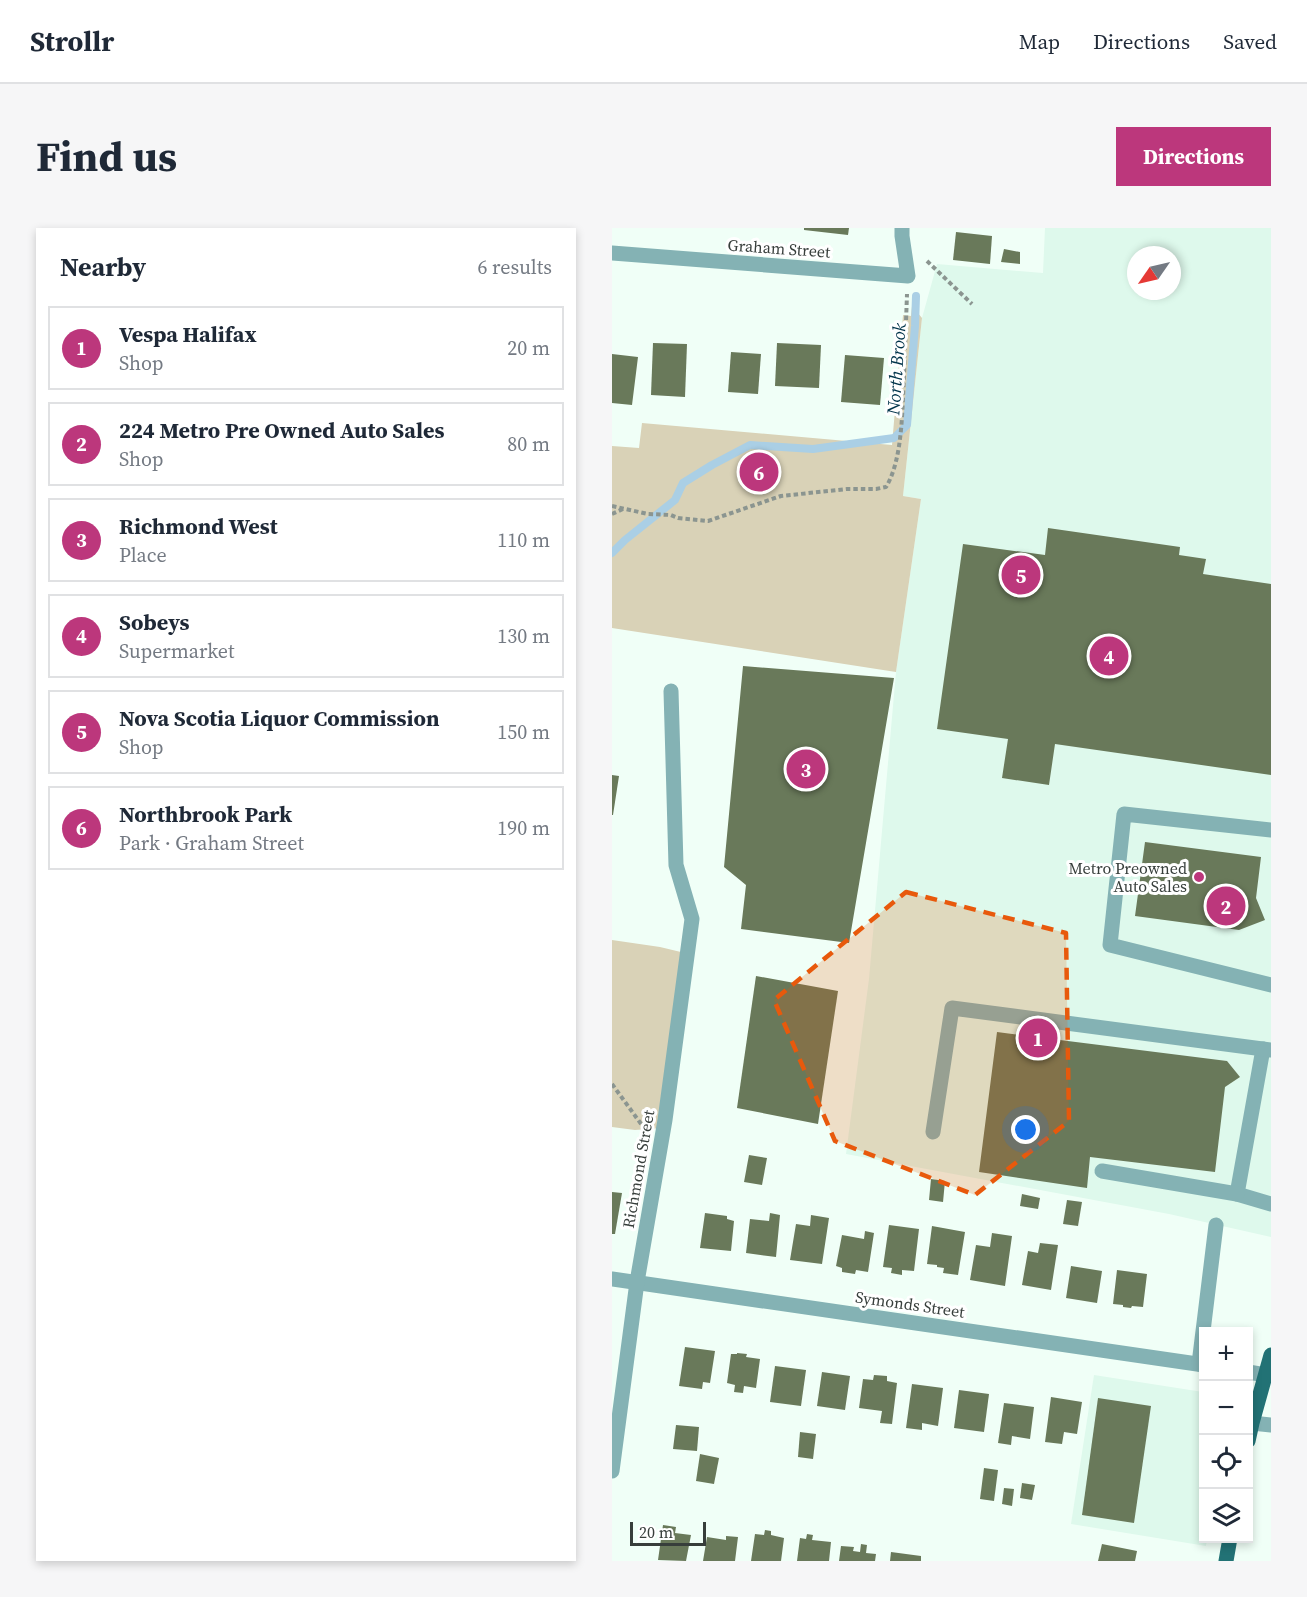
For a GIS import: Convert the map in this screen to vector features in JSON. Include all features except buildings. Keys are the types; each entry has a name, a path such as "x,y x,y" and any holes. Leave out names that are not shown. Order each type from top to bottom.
{"main road":[{"path":"1253,1419 1269,1362"},
{"path":"1226,1561 1229,1543"}],"street":[{"path":"902,232 908,276"},
{"name":"Graham Street","path":"612,253 908,276"},
{"name":"Richmond Street","path":"612,1471 637,1282 675,1052 692,919 676,865 671,691"},
{"path":"1271,830 1124,814 1110,945 1271,985"},
{"path":"933,1132 952,1008 1267,1049 1237,1194"},
{"path":"1102,1172 1237,1194 1271,1203"},
{"path":"1205,1327 1216,1225"},
{"name":"Symonds Street","path":"612,1279 1199,1364"},
{"path":"1253,1370 1269,1362"},
{"path":"1253,1423 1271,1425"}],"path":[{"path":"902,232 972,304"},
{"path":"612,506 648,514 708,521 781,496 886,487 896,463 898,451 908,276"},
{"path":"612,514 623,509"},
{"path":"612,1084 660,1151"}],"highlighted area":[{"path":"906,892 1066,933 1069,1121 975,1195 835,1141 774,1000"}],"shaded area":[{"path":"1045,228 1271,228 1271,1237 1169,1214 846,1154 869,979 896,672 921,499 903,496 922,318 937,264 1043,273"},
{"path":"912,306 922,318 903,496 921,499 896,672 612,628 612,446 639,448 642,423 892,445 903,315 911,316"},
{"path":"612,940 685,953 662,1128 635,1130 612,1127"},
{"path":"1094,1375 1199,1391 1199,1543 1206,1543 1206,1546 1071,1524"}],"waterway":[{"name":"North Brook","path":"612,553 675,500 683,483 750,445 813,449 894,438 907,425 916,296"}],"place":[{"name":"Northbrook Park","path":"759,472"},
{"name":"Nova Scotia Liquor Commission","path":"1021,575"},
{"name":"Sobeys","path":"1109,656"},
{"name":"Richmond West","path":"806,769"},
{"name":"Metro Preowned Auto Sales","path":"1199,877"},
{"name":"224 Metro Pre Owned Auto Sales","path":"1226,906"},
{"name":"Vespa Halifax","path":"1038,1038"}]}
